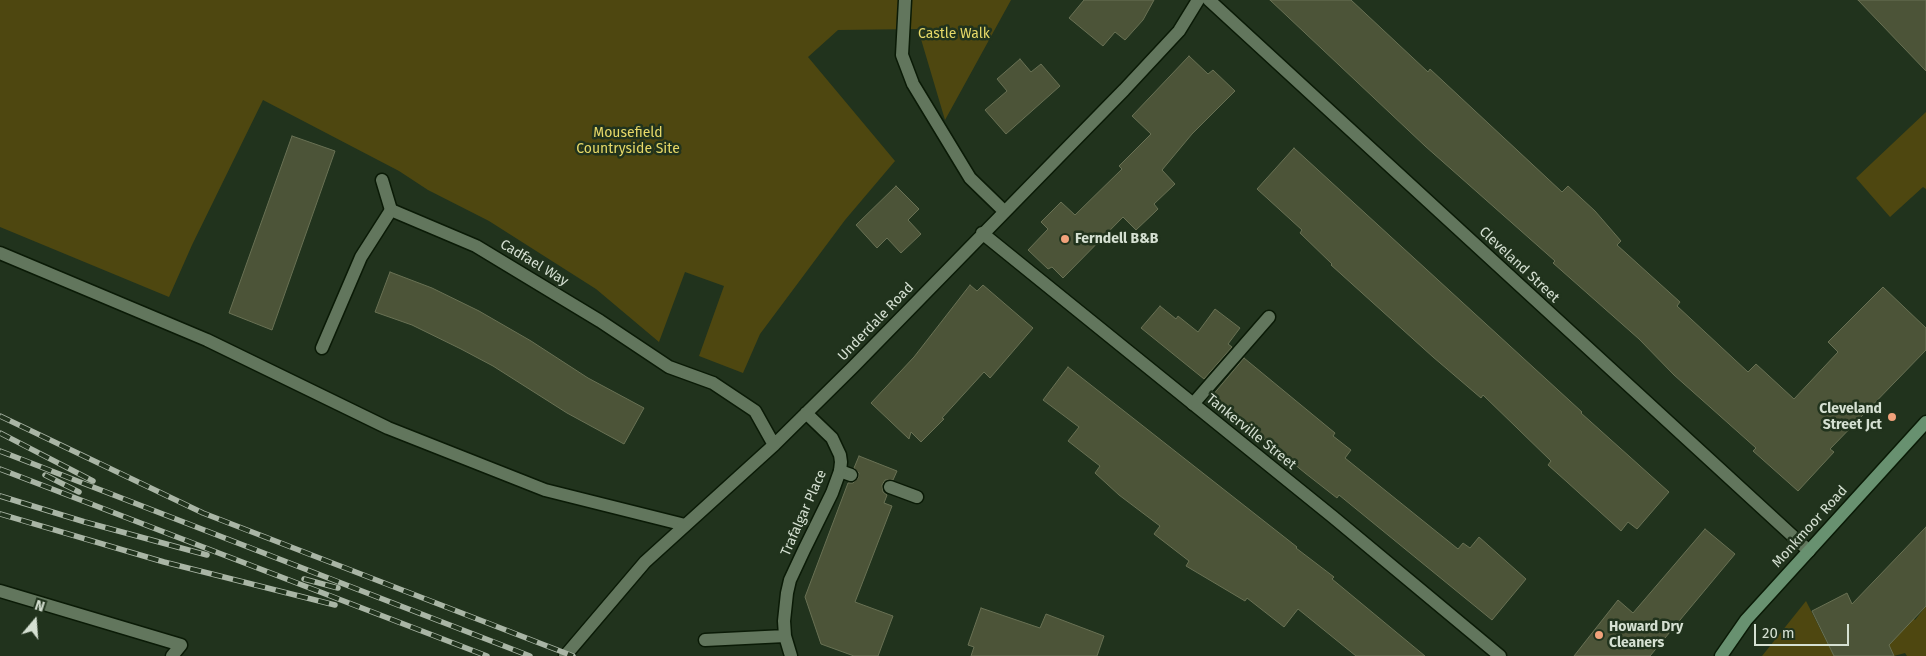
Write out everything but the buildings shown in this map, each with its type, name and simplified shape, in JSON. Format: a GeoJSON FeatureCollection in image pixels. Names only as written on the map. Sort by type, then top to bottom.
{"type":"FeatureCollection","features":[{"type":"Feature","properties":{"kind":"street"},"geometry":{"type":"LineString","coordinates":[[905,0],[902,55],[913,84],[970,178],[1004,211]]}},
{"type":"Feature","properties":{"kind":"street","name":"Underdale Road"},"geometry":{"type":"LineString","coordinates":[[565,656],[645,562],[774,445],[908,312],[1004,211],[1124,90],[1179,31],[1198,0]]}},
{"type":"Feature","properties":{"kind":"street","name":"Cleveland Street"},"geometry":{"type":"LineString","coordinates":[[1209,0],[1809,551]]}},
{"type":"Feature","properties":{"kind":"street"},"geometry":{"type":"LineString","coordinates":[[322,348],[361,257],[391,210],[382,180]]}},
{"type":"Feature","properties":{"kind":"street","name":"Cadfael Way"},"geometry":{"type":"LineString","coordinates":[[391,210],[476,246],[600,321],[669,367],[713,383],[755,411],[774,445]]}},
{"type":"Feature","properties":{"kind":"street","name":"Tankerville Street"},"geometry":{"type":"LineString","coordinates":[[982,234],[1500,656]]}},
{"type":"Feature","properties":{"kind":"street"},"geometry":{"type":"LineString","coordinates":[[0,253],[207,340],[388,428],[545,490],[685,525]]}},
{"type":"Feature","properties":{"kind":"street"},"geometry":{"type":"LineString","coordinates":[[1193,404],[1269,317]]}},
{"type":"Feature","properties":{"kind":"street","name":"Trafalgar Place"},"geometry":{"type":"LineString","coordinates":[[791,656],[785,636],[784,605],[790,580],[825,508],[845,473],[840,455],[832,438],[806,413]]}},
{"type":"Feature","properties":{"kind":"street","name":"Monkmoor Road"},"geometry":{"type":"LineString","coordinates":[[1721,656],[1746,620],[1926,422]]}},
{"type":"Feature","properties":{"kind":"street"},"geometry":{"type":"LineString","coordinates":[[890,487],[918,497]]}},
{"type":"Feature","properties":{"kind":"street"},"geometry":{"type":"LineString","coordinates":[[0,591],[181,645],[172,656]]}},
{"type":"Feature","properties":{"kind":"street"},"geometry":{"type":"LineString","coordinates":[[706,640],[785,636]]}},
{"type":"Feature","properties":{"kind":"green space","name":"Mousefield Countryside Site"},"geometry":{"type":"Polygon","coordinates":[[[0,0],[1011,0],[945,120],[918,29],[838,30],[808,57],[895,161],[845,220],[760,334],[743,373],[699,356],[724,286],[685,272],[659,342],[596,289],[489,221],[428,190],[399,171],[263,100],[192,245],[169,297],[0,227],[0,0]]]}},
{"type":"Feature","properties":{"kind":"green space"},"geometry":{"type":"Polygon","coordinates":[[[1926,112],[1926,189],[1923,187],[1890,217],[1856,178],[1926,112]]]}},
{"type":"Feature","properties":{"kind":"green space"},"geometry":{"type":"Polygon","coordinates":[[[1806,601],[1834,656],[1762,656],[1806,601]]]}},
{"type":"Feature","properties":{"kind":"green space"},"geometry":{"type":"Polygon","coordinates":[[[1926,606],[1926,656],[1907,656],[1905,653],[1894,656],[1881,629],[1910,615],[1915,620],[1926,606]]]}},
{"type":"Feature","properties":{"kind":"railway"},"geometry":{"type":"LineString","coordinates":[[0,416],[203,513],[573,656]]}},
{"type":"Feature","properties":{"kind":"railway"},"geometry":{"type":"LineString","coordinates":[[0,433],[93,481]]}},
{"type":"Feature","properties":{"kind":"railway"},"geometry":{"type":"LineString","coordinates":[[0,451],[530,656]]}},
{"type":"Feature","properties":{"kind":"railway"},"geometry":{"type":"LineString","coordinates":[[0,469],[487,656]]}},
{"type":"Feature","properties":{"kind":"railway"},"geometry":{"type":"LineString","coordinates":[[45,475],[79,492]]}},
{"type":"Feature","properties":{"kind":"railway"},"geometry":{"type":"LineString","coordinates":[[0,496],[85,522],[207,555]]}},
{"type":"Feature","properties":{"kind":"railway"},"geometry":{"type":"LineString","coordinates":[[0,514],[164,562],[335,605]]}},
{"type":"Feature","properties":{"kind":"railway"},"geometry":{"type":"LineString","coordinates":[[304,579],[338,588]]}},
{"type":"Feature","properties":{"kind":"place","name":"Ferndell B&B"},"geometry":{"type":"Point","coordinates":[1065,239]}},
{"type":"Feature","properties":{"kind":"place","name":"Cleveland Street Jct"},"geometry":{"type":"Point","coordinates":[1892,417]}},
{"type":"Feature","properties":{"kind":"place","name":"Howard Dry Cleaners"},"geometry":{"type":"Point","coordinates":[1599,635]}},
{"type":"Feature","properties":{"kind":"park label","name":"Castle Walk"},"geometry":{"type":"Point","coordinates":[954,34]}}]}
